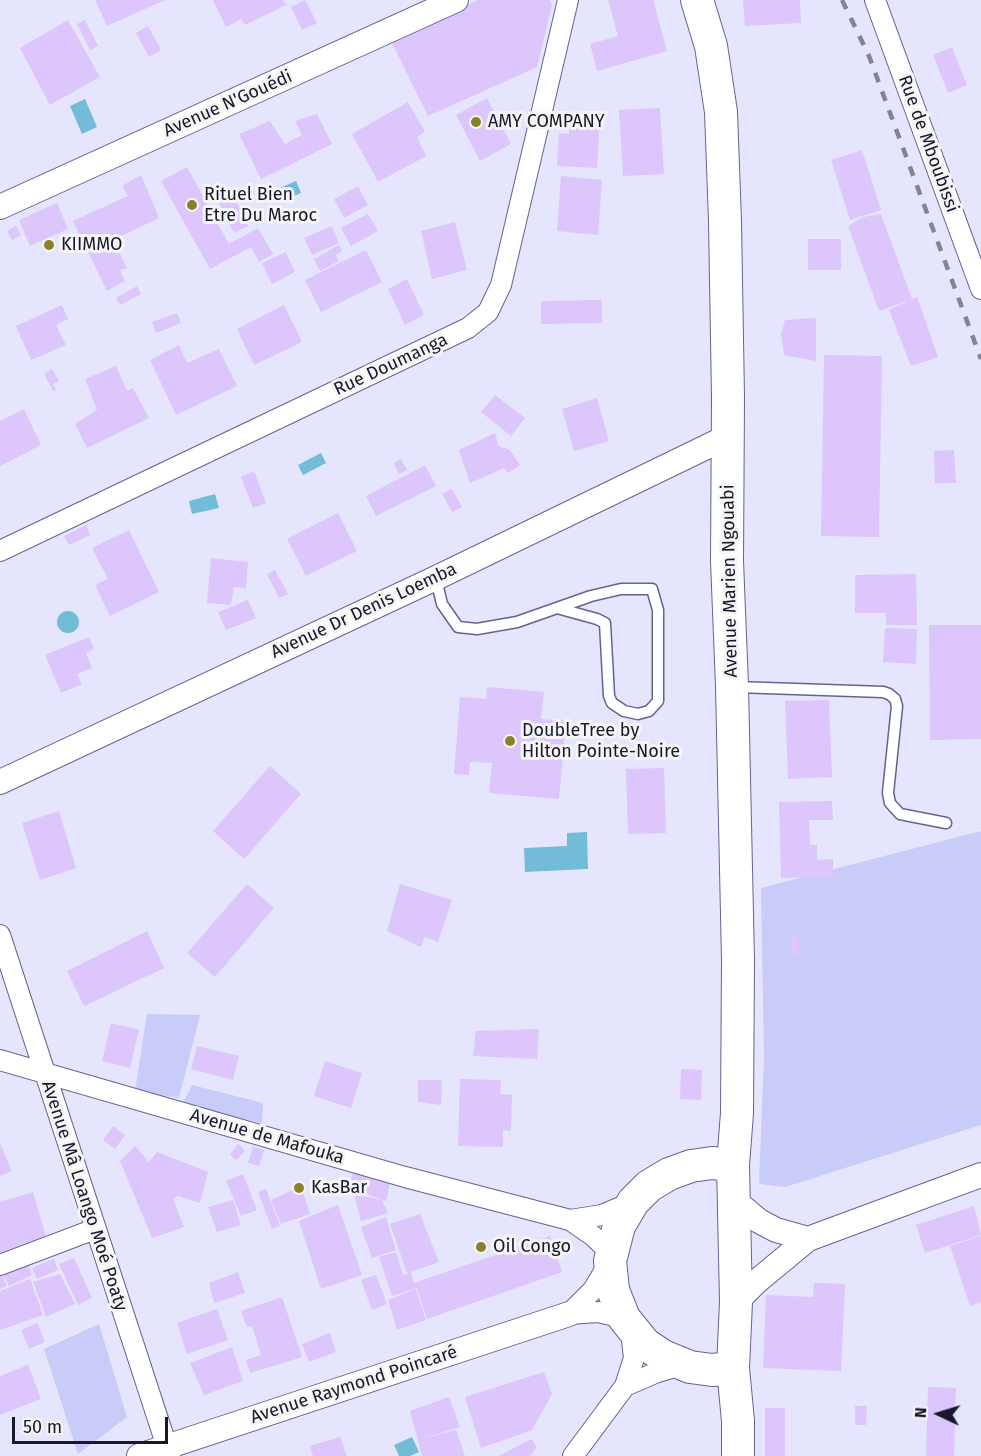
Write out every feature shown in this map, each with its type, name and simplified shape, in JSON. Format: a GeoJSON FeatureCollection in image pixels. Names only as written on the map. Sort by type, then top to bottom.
{"type":"FeatureCollection","features":[{"type":"Feature","properties":{"kind":"main road","name":"Avenue Marien Ngouabi"},"geometry":{"type":"LineString","coordinates":[[697,0],[711,46],[721,112],[726,244],[727,561],[738,960],[737,1113],[733,1165],[736,1302],[734,1368],[738,1456]]}},
{"type":"Feature","properties":{"kind":"main road"},"geometry":{"type":"LineString","coordinates":[[691,1166],[717,1143],[737,1113]]}},
{"type":"Feature","properties":{"kind":"main road"},"geometry":{"type":"LineString","coordinates":[[733,1165],[712,1163],[691,1166],[669,1174],[649,1186],[633,1202],[619,1226],[611,1257],[613,1290],[628,1323],[645,1344],[663,1356],[686,1366],[719,1390],[738,1421]]}},
{"type":"Feature","properties":{"kind":"main road"},"geometry":{"type":"LineString","coordinates":[[686,1366],[711,1370],[734,1368]]}},
{"type":"Feature","properties":{"kind":"street","name":"Avenue N'Gouédi"},"geometry":{"type":"LineString","coordinates":[[0,207],[456,0]]}},
{"type":"Feature","properties":{"kind":"street","name":"Rue Doumanga"},"geometry":{"type":"LineString","coordinates":[[0,551],[468,328],[488,312],[501,285],[568,0]]}},
{"type":"Feature","properties":{"kind":"street","name":"Rue de Mboubissi"},"geometry":{"type":"LineString","coordinates":[[875,0],[981,289]]}},
{"type":"Feature","properties":{"kind":"street","name":"Avenue Dr Denis Loemba"},"geometry":{"type":"LineString","coordinates":[[0,782],[436,578],[727,437]]}},
{"type":"Feature","properties":{"kind":"street","name":"Avenue Mâ Loango Moé Poaty"},"geometry":{"type":"LineString","coordinates":[[0,935],[168,1452]]}},
{"type":"Feature","properties":{"kind":"street","name":"Avenue de Mafouka"},"geometry":{"type":"LineString","coordinates":[[0,1060],[405,1177],[570,1220]]}},
{"type":"Feature","properties":{"kind":"street"},"geometry":{"type":"LineString","coordinates":[[736,1302],[756,1282],[808,1239],[981,1175]]}},
{"type":"Feature","properties":{"kind":"street"},"geometry":{"type":"LineString","coordinates":[[570,1220],[602,1215],[633,1202]]}},
{"type":"Feature","properties":{"kind":"street"},"geometry":{"type":"LineString","coordinates":[[735,1202],[759,1221],[776,1230],[808,1239]]}},
{"type":"Feature","properties":{"kind":"street"},"geometry":{"type":"LineString","coordinates":[[569,1314],[593,1290],[611,1257],[593,1236],[570,1220]]}},
{"type":"Feature","properties":{"kind":"street"},"geometry":{"type":"LineString","coordinates":[[0,1265],[95,1228]]}},
{"type":"Feature","properties":{"kind":"street"},"geometry":{"type":"LineString","coordinates":[[569,1314],[598,1312],[628,1323],[634,1358],[625,1386],[573,1456]]}},
{"type":"Feature","properties":{"kind":"street","name":"Avenue Raymond Poincaré"},"geometry":{"type":"LineString","coordinates":[[140,1456],[168,1452],[569,1314]]}},
{"type":"Feature","properties":{"kind":"street"},"geometry":{"type":"LineString","coordinates":[[625,1386],[655,1373],[686,1366]]}},
{"type":"Feature","properties":{"kind":"lane"},"geometry":{"type":"LineString","coordinates":[[436,578],[442,604],[458,627],[477,629],[517,622],[591,596],[621,590],[652,589],[658,610],[658,701],[649,711],[638,714],[624,711],[612,703],[609,696],[605,623],[557,608]]}},
{"type":"Feature","properties":{"kind":"lane"},"geometry":{"type":"LineString","coordinates":[[732,687],[889,694],[895,699],[897,706],[888,793],[890,803],[900,814],[946,823]]}},
{"type":"Feature","properties":{"kind":"shaded area"},"geometry":{"type":"Polygon","coordinates":[[[85,99],[97,127],[82,134],[70,106],[85,99]]]}},
{"type":"Feature","properties":{"kind":"shaded area"},"geometry":{"type":"Polygon","coordinates":[[[296,181],[301,193],[280,202],[275,190],[296,181]]]}},
{"type":"Feature","properties":{"kind":"shaded area"},"geometry":{"type":"Polygon","coordinates":[[[321,453],[326,463],[303,475],[298,465],[321,453]]]}},
{"type":"Feature","properties":{"kind":"shaded area"},"geometry":{"type":"Polygon","coordinates":[[[215,494],[219,508],[192,514],[189,501],[215,494]]]}},
{"type":"Feature","properties":{"kind":"shaded area"},"geometry":{"type":"Polygon","coordinates":[[[68,611],[76,614],[79,622],[76,630],[68,633],[60,630],[57,622],[60,614],[68,611]]]}},
{"type":"Feature","properties":{"kind":"shaded area"},"geometry":{"type":"Polygon","coordinates":[[[981,831],[981,1125],[785,1187],[759,1184],[764,1057],[761,888],[981,831]]]}},
{"type":"Feature","properties":{"kind":"shaded area"},"geometry":{"type":"Polygon","coordinates":[[[587,832],[588,869],[525,872],[524,848],[567,846],[567,833],[587,832]]]}},
{"type":"Feature","properties":{"kind":"shaded area"},"geometry":{"type":"Polygon","coordinates":[[[147,1014],[200,1015],[179,1098],[135,1091],[147,1014]]]}},
{"type":"Feature","properties":{"kind":"shaded area"},"geometry":{"type":"Polygon","coordinates":[[[192,1085],[263,1103],[262,1123],[182,1105],[192,1085]]]}},
{"type":"Feature","properties":{"kind":"shaded area"},"geometry":{"type":"Polygon","coordinates":[[[99,1324],[127,1417],[78,1454],[44,1349],[99,1324]]]}},
{"type":"Feature","properties":{"kind":"shaded area"},"geometry":{"type":"Polygon","coordinates":[[[412,1437],[419,1452],[410,1456],[399,1456],[394,1445],[412,1437]]]}},
{"type":"Feature","properties":{"kind":"building"},"geometry":{"type":"Polygon","coordinates":[[[95,0],[165,0],[107,26],[95,0]]]}},
{"type":"Feature","properties":{"kind":"building"},"geometry":{"type":"Polygon","coordinates":[[[213,0],[283,0],[286,5],[245,25],[241,19],[226,27],[213,0]]]}},
{"type":"Feature","properties":{"kind":"building"},"geometry":{"type":"Polygon","coordinates":[[[305,0],[317,23],[302,30],[291,7],[305,0]]]}},
{"type":"Feature","properties":{"kind":"building"},"geometry":{"type":"Polygon","coordinates":[[[478,0],[550,0],[552,5],[537,67],[428,116],[392,43],[478,0]]]}},
{"type":"Feature","properties":{"kind":"building"},"geometry":{"type":"Polygon","coordinates":[[[608,0],[653,0],[667,51],[597,71],[590,44],[618,36],[608,0]]]}},
{"type":"Feature","properties":{"kind":"building"},"geometry":{"type":"Polygon","coordinates":[[[743,0],[800,0],[801,23],[745,26],[743,0]]]}},
{"type":"Feature","properties":{"kind":"building"},"geometry":{"type":"Polygon","coordinates":[[[68,20],[100,77],[50,105],[20,48],[68,20]]]}},
{"type":"Feature","properties":{"kind":"building"},"geometry":{"type":"Polygon","coordinates":[[[85,20],[98,46],[90,50],[77,24],[85,20]]]}},
{"type":"Feature","properties":{"kind":"building"},"geometry":{"type":"Polygon","coordinates":[[[148,26],[161,50],[149,57],[136,33],[148,26]]]}},
{"type":"Feature","properties":{"kind":"building"},"geometry":{"type":"Polygon","coordinates":[[[952,47],[967,85],[948,93],[933,55],[952,47]]]}},
{"type":"Feature","properties":{"kind":"building"},"geometry":{"type":"Polygon","coordinates":[[[487,98],[511,144],[480,161],[456,115],[487,98]]]}},
{"type":"Feature","properties":{"kind":"building"},"geometry":{"type":"Polygon","coordinates":[[[408,102],[425,132],[417,137],[426,156],[378,182],[352,134],[408,102]]]}},
{"type":"Feature","properties":{"kind":"building"},"geometry":{"type":"Polygon","coordinates":[[[660,108],[664,174],[623,176],[619,110],[660,108]]]}},
{"type":"Feature","properties":{"kind":"building"},"geometry":{"type":"Polygon","coordinates":[[[317,114],[332,144],[261,179],[239,134],[270,121],[285,144],[302,135],[295,121],[317,114]]]}},
{"type":"Feature","properties":{"kind":"building"},"geometry":{"type":"Polygon","coordinates":[[[579,117],[600,118],[597,168],[557,166],[559,133],[569,134],[569,128],[579,128],[579,117]]]}},
{"type":"Feature","properties":{"kind":"building"},"geometry":{"type":"Polygon","coordinates":[[[862,150],[881,210],[850,220],[831,160],[862,150]]]}},
{"type":"Feature","properties":{"kind":"building"},"geometry":{"type":"Polygon","coordinates":[[[187,167],[229,244],[258,228],[273,254],[259,262],[251,247],[210,269],[161,181],[187,167]]]}},
{"type":"Feature","properties":{"kind":"building"},"geometry":{"type":"Polygon","coordinates":[[[141,175],[159,218],[113,240],[127,268],[120,270],[125,281],[107,291],[73,221],[128,196],[122,186],[141,175]]]}},
{"type":"Feature","properties":{"kind":"building"},"geometry":{"type":"Polygon","coordinates":[[[561,176],[602,180],[598,235],[557,231],[561,176]]]}},
{"type":"Feature","properties":{"kind":"building"},"geometry":{"type":"Polygon","coordinates":[[[358,186],[368,205],[344,218],[334,199],[358,186]]]}},
{"type":"Feature","properties":{"kind":"building"},"geometry":{"type":"Polygon","coordinates":[[[234,196],[248,226],[234,233],[219,203],[234,196]]]}},
{"type":"Feature","properties":{"kind":"building"},"geometry":{"type":"Polygon","coordinates":[[[57,203],[68,229],[30,246],[19,220],[57,203]]]}},
{"type":"Feature","properties":{"kind":"building"},"geometry":{"type":"Polygon","coordinates":[[[368,214],[378,231],[351,246],[341,228],[368,214]]]}},
{"type":"Feature","properties":{"kind":"building"},"geometry":{"type":"Polygon","coordinates":[[[881,214],[912,299],[917,297],[938,357],[911,366],[889,310],[910,300],[879,311],[848,226],[863,217],[881,214]]]}},
{"type":"Feature","properties":{"kind":"building"},"geometry":{"type":"Polygon","coordinates":[[[455,222],[467,270],[432,279],[421,231],[455,222]]]}},
{"type":"Feature","properties":{"kind":"building"},"geometry":{"type":"Polygon","coordinates":[[[16,226],[21,235],[12,240],[7,231],[16,226]]]}},
{"type":"Feature","properties":{"kind":"building"},"geometry":{"type":"Polygon","coordinates":[[[332,226],[339,243],[312,255],[304,238],[332,226]]]}},
{"type":"Feature","properties":{"kind":"building"},"geometry":{"type":"Polygon","coordinates":[[[808,239],[841,239],[841,270],[808,270],[808,239]]]}},
{"type":"Feature","properties":{"kind":"building"},"geometry":{"type":"Polygon","coordinates":[[[339,245],[342,251],[336,255],[339,261],[320,271],[314,259],[339,245]]]}},
{"type":"Feature","properties":{"kind":"building"},"geometry":{"type":"Polygon","coordinates":[[[366,250],[382,282],[321,312],[305,280],[366,250]]]}},
{"type":"Feature","properties":{"kind":"building"},"geometry":{"type":"Polygon","coordinates":[[[286,252],[295,272],[272,284],[262,263],[286,252]]]}},
{"type":"Feature","properties":{"kind":"building"},"geometry":{"type":"Polygon","coordinates":[[[407,279],[424,315],[405,325],[388,289],[407,279]]]}},
{"type":"Feature","properties":{"kind":"building"},"geometry":{"type":"Polygon","coordinates":[[[137,286],[141,294],[120,305],[116,298],[137,286]]]}},
{"type":"Feature","properties":{"kind":"building"},"geometry":{"type":"Polygon","coordinates":[[[602,300],[602,323],[541,324],[541,301],[602,300]]]}},
{"type":"Feature","properties":{"kind":"building"},"geometry":{"type":"Polygon","coordinates":[[[62,305],[68,319],[56,325],[66,345],[31,360],[16,326],[62,305]]]}},
{"type":"Feature","properties":{"kind":"building"},"geometry":{"type":"Polygon","coordinates":[[[284,305],[302,342],[254,365],[237,329],[284,305]]]}},
{"type":"Feature","properties":{"kind":"building"},"geometry":{"type":"Polygon","coordinates":[[[177,313],[181,323],[156,333],[152,322],[177,313]]]}},
{"type":"Feature","properties":{"kind":"building"},"geometry":{"type":"Polygon","coordinates":[[[816,318],[816,361],[784,355],[781,334],[785,320],[816,318]]]}},
{"type":"Feature","properties":{"kind":"building"},"geometry":{"type":"Polygon","coordinates":[[[179,345],[187,363],[219,349],[237,386],[176,415],[150,360],[179,345]]]}},
{"type":"Feature","properties":{"kind":"building"},"geometry":{"type":"Polygon","coordinates":[[[824,355],[882,356],[879,537],[821,536],[824,355]]]}},
{"type":"Feature","properties":{"kind":"building"},"geometry":{"type":"Polygon","coordinates":[[[116,366],[127,391],[133,388],[149,418],[87,448],[75,424],[97,410],[85,379],[116,366]]]}},
{"type":"Feature","properties":{"kind":"building"},"geometry":{"type":"Polygon","coordinates":[[[52,369],[59,381],[53,384],[56,390],[53,391],[44,374],[52,369]]]}},
{"type":"Feature","properties":{"kind":"building"},"geometry":{"type":"Polygon","coordinates":[[[495,395],[525,418],[511,436],[481,412],[495,395]]]}},
{"type":"Feature","properties":{"kind":"building"},"geometry":{"type":"Polygon","coordinates":[[[597,398],[609,441],[574,451],[562,409],[597,398]]]}},
{"type":"Feature","properties":{"kind":"building"},"geometry":{"type":"Polygon","coordinates":[[[24,409],[41,445],[0,466],[0,421],[24,409]]]}},
{"type":"Feature","properties":{"kind":"building"},"geometry":{"type":"Polygon","coordinates":[[[495,433],[499,447],[509,449],[520,465],[508,473],[504,468],[470,483],[459,450],[495,433]]]}},
{"type":"Feature","properties":{"kind":"building"},"geometry":{"type":"Polygon","coordinates":[[[954,450],[956,483],[935,483],[934,451],[954,450]]]}},
{"type":"Feature","properties":{"kind":"building"},"geometry":{"type":"Polygon","coordinates":[[[401,459],[407,470],[399,474],[394,463],[401,459]]]}},
{"type":"Feature","properties":{"kind":"building"},"geometry":{"type":"Polygon","coordinates":[[[425,465],[436,486],[376,516],[366,496],[425,465]]]}},
{"type":"Feature","properties":{"kind":"building"},"geometry":{"type":"Polygon","coordinates":[[[254,471],[266,503],[253,508],[241,477],[254,471]]]}},
{"type":"Feature","properties":{"kind":"building"},"geometry":{"type":"Polygon","coordinates":[[[452,489],[462,507],[452,512],[442,494],[452,489]]]}},
{"type":"Feature","properties":{"kind":"building"},"geometry":{"type":"Polygon","coordinates":[[[338,513],[357,551],[306,576],[287,539],[338,513]]]}},
{"type":"Feature","properties":{"kind":"building"},"geometry":{"type":"Polygon","coordinates":[[[86,525],[90,535],[69,545],[64,536],[86,525]]]}},
{"type":"Feature","properties":{"kind":"building"},"geometry":{"type":"Polygon","coordinates":[[[129,530],[159,592],[110,616],[95,585],[108,579],[92,548],[129,530]]]}},
{"type":"Feature","properties":{"kind":"building"},"geometry":{"type":"Polygon","coordinates":[[[211,558],[248,562],[246,588],[234,587],[231,605],[207,603],[211,558]]]}},
{"type":"Feature","properties":{"kind":"building"},"geometry":{"type":"Polygon","coordinates":[[[275,570],[288,594],[279,598],[267,574],[275,570]]]}},
{"type":"Feature","properties":{"kind":"building"},"geometry":{"type":"Polygon","coordinates":[[[916,574],[917,625],[886,625],[886,613],[855,613],[855,575],[916,574]]]}},
{"type":"Feature","properties":{"kind":"building"},"geometry":{"type":"Polygon","coordinates":[[[248,600],[256,618],[226,630],[218,612],[248,600]]]}},
{"type":"Feature","properties":{"kind":"building"},"geometry":{"type":"Polygon","coordinates":[[[929,625],[981,625],[981,739],[930,740],[929,625]]]}},
{"type":"Feature","properties":{"kind":"building"},"geometry":{"type":"Polygon","coordinates":[[[885,628],[917,629],[916,664],[883,662],[885,628]]]}},
{"type":"Feature","properties":{"kind":"building"},"geometry":{"type":"Polygon","coordinates":[[[89,637],[94,649],[86,653],[92,668],[77,674],[82,684],[61,693],[45,655],[89,637]]]}},
{"type":"Feature","properties":{"kind":"building","name":"DoubleTree by Hilton Pointe-Noire"},"geometry":{"type":"Polygon","coordinates":[[[487,687],[544,692],[541,719],[566,721],[559,799],[489,793],[492,763],[470,762],[469,775],[454,774],[460,697],[486,699],[487,687]]]}},
{"type":"Feature","properties":{"kind":"building"},"geometry":{"type":"Polygon","coordinates":[[[829,700],[832,777],[788,779],[785,701],[829,700]]]}},
{"type":"Feature","properties":{"kind":"building"},"geometry":{"type":"Polygon","coordinates":[[[270,766],[301,794],[244,859],[213,831],[270,766]]]}},
{"type":"Feature","properties":{"kind":"building"},"geometry":{"type":"Polygon","coordinates":[[[664,768],[666,833],[628,834],[626,769],[664,768]]]}},
{"type":"Feature","properties":{"kind":"building"},"geometry":{"type":"Polygon","coordinates":[[[832,801],[833,820],[809,820],[810,845],[817,845],[817,860],[833,859],[833,877],[781,878],[779,802],[832,801]]]}},
{"type":"Feature","properties":{"kind":"building"},"geometry":{"type":"Polygon","coordinates":[[[59,811],[76,868],[40,880],[22,823],[59,811]]]}},
{"type":"Feature","properties":{"kind":"building"},"geometry":{"type":"Polygon","coordinates":[[[247,884],[274,908],[215,977],[187,953],[247,884]]]}},
{"type":"Feature","properties":{"kind":"building"},"geometry":{"type":"Polygon","coordinates":[[[400,884],[452,900],[438,942],[425,937],[421,947],[387,931],[400,884]]]}},
{"type":"Feature","properties":{"kind":"building"},"geometry":{"type":"Polygon","coordinates":[[[147,931],[164,968],[84,1006],[67,971],[147,931]]]}},
{"type":"Feature","properties":{"kind":"building"},"geometry":{"type":"Polygon","coordinates":[[[798,935],[799,956],[792,956],[791,936],[798,935]]]}},
{"type":"Feature","properties":{"kind":"building"},"geometry":{"type":"Polygon","coordinates":[[[111,1023],[139,1030],[130,1068],[102,1061],[111,1023]]]}},
{"type":"Feature","properties":{"kind":"building"},"geometry":{"type":"Polygon","coordinates":[[[539,1029],[537,1059],[473,1056],[476,1031],[539,1029]]]}},
{"type":"Feature","properties":{"kind":"building"},"geometry":{"type":"Polygon","coordinates":[[[197,1046],[239,1056],[233,1080],[191,1069],[197,1046]]]}},
{"type":"Feature","properties":{"kind":"building"},"geometry":{"type":"Polygon","coordinates":[[[325,1061],[362,1073],[351,1108],[314,1096],[325,1061]]]}},
{"type":"Feature","properties":{"kind":"building"},"geometry":{"type":"Polygon","coordinates":[[[681,1069],[702,1070],[701,1100],[680,1099],[681,1069]]]}},
{"type":"Feature","properties":{"kind":"building"},"geometry":{"type":"Polygon","coordinates":[[[460,1079],[501,1080],[500,1094],[512,1095],[511,1131],[503,1130],[503,1147],[458,1146],[460,1079]]]}},
{"type":"Feature","properties":{"kind":"building"},"geometry":{"type":"Polygon","coordinates":[[[418,1080],[442,1080],[441,1105],[418,1102],[418,1080]]]}},
{"type":"Feature","properties":{"kind":"building"},"geometry":{"type":"Polygon","coordinates":[[[113,1126],[125,1135],[115,1149],[103,1140],[113,1126]]]}},
{"type":"Feature","properties":{"kind":"building"},"geometry":{"type":"Polygon","coordinates":[[[0,1143],[12,1171],[0,1176],[0,1143]]]}},
{"type":"Feature","properties":{"kind":"building"},"geometry":{"type":"Polygon","coordinates":[[[238,1144],[245,1150],[237,1160],[230,1155],[238,1144]]]}},
{"type":"Feature","properties":{"kind":"building"},"geometry":{"type":"Polygon","coordinates":[[[135,1146],[149,1162],[157,1152],[208,1172],[200,1203],[178,1196],[173,1199],[184,1227],[152,1238],[120,1161],[135,1146]]]}},
{"type":"Feature","properties":{"kind":"building"},"geometry":{"type":"Polygon","coordinates":[[[253,1147],[264,1150],[259,1166],[248,1163],[253,1147]]]}},
{"type":"Feature","properties":{"kind":"building"},"geometry":{"type":"Polygon","coordinates":[[[353,1169],[390,1182],[386,1201],[350,1188],[353,1169]]]}},
{"type":"Feature","properties":{"kind":"building"},"geometry":{"type":"Polygon","coordinates":[[[243,1174],[257,1210],[241,1216],[226,1181],[243,1174]]]}},
{"type":"Feature","properties":{"kind":"building"},"geometry":{"type":"Polygon","coordinates":[[[301,1186],[310,1214],[281,1224],[271,1200],[301,1186]]]}},
{"type":"Feature","properties":{"kind":"building"},"geometry":{"type":"Polygon","coordinates":[[[266,1189],[280,1226],[272,1229],[258,1192],[266,1189]]]}},
{"type":"Feature","properties":{"kind":"building"},"geometry":{"type":"Polygon","coordinates":[[[33,1192],[47,1240],[0,1255],[0,1202],[33,1192]]]}},
{"type":"Feature","properties":{"kind":"building"},"geometry":{"type":"Polygon","coordinates":[[[354,1194],[382,1200],[388,1213],[361,1221],[354,1194]]]}},
{"type":"Feature","properties":{"kind":"building"},"geometry":{"type":"Polygon","coordinates":[[[233,1200],[241,1225],[217,1232],[208,1207],[233,1200]]]}},
{"type":"Feature","properties":{"kind":"building"},"geometry":{"type":"Polygon","coordinates":[[[338,1205],[362,1275],[321,1289],[299,1221],[338,1205]]]}},
{"type":"Feature","properties":{"kind":"building"},"geometry":{"type":"Polygon","coordinates":[[[974,1206],[981,1235],[925,1253],[916,1225],[974,1206]]]}},
{"type":"Feature","properties":{"kind":"building"},"geometry":{"type":"Polygon","coordinates":[[[420,1214],[439,1262],[407,1273],[390,1224],[420,1214]]]}},
{"type":"Feature","properties":{"kind":"building"},"geometry":{"type":"Polygon","coordinates":[[[386,1217],[396,1250],[372,1258],[361,1227],[386,1217]]]}},
{"type":"Feature","properties":{"kind":"building"},"geometry":{"type":"Polygon","coordinates":[[[550,1236],[562,1272],[427,1319],[417,1288],[392,1296],[379,1257],[396,1252],[403,1275],[411,1272],[414,1283],[550,1236]]]}},
{"type":"Feature","properties":{"kind":"building"},"geometry":{"type":"Polygon","coordinates":[[[981,1236],[981,1302],[970,1306],[950,1246],[981,1236]]]}},
{"type":"Feature","properties":{"kind":"building"},"geometry":{"type":"Polygon","coordinates":[[[74,1258],[92,1298],[78,1305],[59,1264],[74,1258]]]}},
{"type":"Feature","properties":{"kind":"building"},"geometry":{"type":"Polygon","coordinates":[[[54,1259],[58,1270],[37,1279],[32,1268],[54,1259]]]}},
{"type":"Feature","properties":{"kind":"building"},"geometry":{"type":"Polygon","coordinates":[[[27,1262],[32,1275],[9,1286],[3,1274],[27,1262]]]}},
{"type":"Feature","properties":{"kind":"building"},"geometry":{"type":"Polygon","coordinates":[[[0,1270],[7,1286],[0,1289],[0,1270]]]}},
{"type":"Feature","properties":{"kind":"building"},"geometry":{"type":"Polygon","coordinates":[[[238,1272],[245,1293],[214,1303],[209,1283],[238,1272]]]}},
{"type":"Feature","properties":{"kind":"building"},"geometry":{"type":"Polygon","coordinates":[[[60,1274],[75,1304],[46,1317],[33,1282],[60,1274]]]}},
{"type":"Feature","properties":{"kind":"building"},"geometry":{"type":"Polygon","coordinates":[[[376,1275],[387,1304],[372,1310],[361,1280],[376,1275]]]}},
{"type":"Feature","properties":{"kind":"building"},"geometry":{"type":"Polygon","coordinates":[[[30,1279],[43,1315],[0,1330],[0,1291],[30,1279]]]}},
{"type":"Feature","properties":{"kind":"building"},"geometry":{"type":"Polygon","coordinates":[[[814,1283],[845,1284],[841,1371],[763,1368],[766,1295],[813,1297],[814,1283]]]}},
{"type":"Feature","properties":{"kind":"building"},"geometry":{"type":"Polygon","coordinates":[[[416,1289],[426,1320],[397,1330],[388,1300],[416,1289]]]}},
{"type":"Feature","properties":{"kind":"building"},"geometry":{"type":"Polygon","coordinates":[[[282,1297],[302,1357],[250,1373],[246,1360],[261,1355],[252,1326],[247,1327],[241,1311],[282,1297]]]}},
{"type":"Feature","properties":{"kind":"building"},"geometry":{"type":"Polygon","coordinates":[[[217,1309],[228,1340],[187,1354],[177,1323],[217,1309]]]}},
{"type":"Feature","properties":{"kind":"building"},"geometry":{"type":"Polygon","coordinates":[[[37,1323],[45,1342],[29,1349],[21,1330],[37,1323]]]}},
{"type":"Feature","properties":{"kind":"building"},"geometry":{"type":"Polygon","coordinates":[[[330,1333],[336,1352],[309,1362],[302,1344],[330,1333]]]}},
{"type":"Feature","properties":{"kind":"building"},"geometry":{"type":"Polygon","coordinates":[[[232,1347],[243,1381],[204,1395],[190,1363],[232,1347]]]}},
{"type":"Feature","properties":{"kind":"building"},"geometry":{"type":"Polygon","coordinates":[[[28,1365],[41,1399],[0,1415],[0,1376],[28,1365]]]}},
{"type":"Feature","properties":{"kind":"building"},"geometry":{"type":"Polygon","coordinates":[[[544,1372],[552,1394],[532,1430],[481,1448],[465,1397],[544,1372]]]}},
{"type":"Feature","properties":{"kind":"building"},"geometry":{"type":"Polygon","coordinates":[[[928,1387],[956,1388],[954,1456],[926,1456],[928,1387]]]}},
{"type":"Feature","properties":{"kind":"building"},"geometry":{"type":"Polygon","coordinates":[[[449,1397],[460,1427],[421,1439],[456,1430],[465,1456],[422,1456],[410,1411],[449,1397]]]}},
{"type":"Feature","properties":{"kind":"building"},"geometry":{"type":"Polygon","coordinates":[[[855,1406],[867,1406],[866,1425],[855,1425],[855,1406]]]}},
{"type":"Feature","properties":{"kind":"building"},"geometry":{"type":"Polygon","coordinates":[[[765,1408],[785,1408],[785,1456],[765,1456],[765,1408]]]}},
{"type":"Feature","properties":{"kind":"building"},"geometry":{"type":"Polygon","coordinates":[[[340,1437],[347,1456],[313,1456],[310,1446],[340,1437]]]}},
{"type":"Feature","properties":{"kind":"building"},"geometry":{"type":"Polygon","coordinates":[[[531,1439],[537,1447],[530,1456],[499,1456],[531,1439]]]}},
{"type":"Feature","properties":{"kind":"railway"},"geometry":{"type":"LineString","coordinates":[[842,0],[869,56],[981,359]]}},
{"type":"Feature","properties":{"kind":"place","name":"AMY COMPANY"},"geometry":{"type":"Point","coordinates":[476,122]}},
{"type":"Feature","properties":{"kind":"place","name":"Rituel Bien Etre Du Maroc"},"geometry":{"type":"Point","coordinates":[192,205]}},
{"type":"Feature","properties":{"kind":"place","name":"KIIMMO"},"geometry":{"type":"Point","coordinates":[49,245]}},
{"type":"Feature","properties":{"kind":"place","name":"DoubleTree by Hilton Pointe-Noire"},"geometry":{"type":"Point","coordinates":[510,741]}},
{"type":"Feature","properties":{"kind":"place","name":"KasBar"},"geometry":{"type":"Point","coordinates":[299,1188]}},
{"type":"Feature","properties":{"kind":"place","name":"Oil Congo"},"geometry":{"type":"Point","coordinates":[481,1247]}}]}
